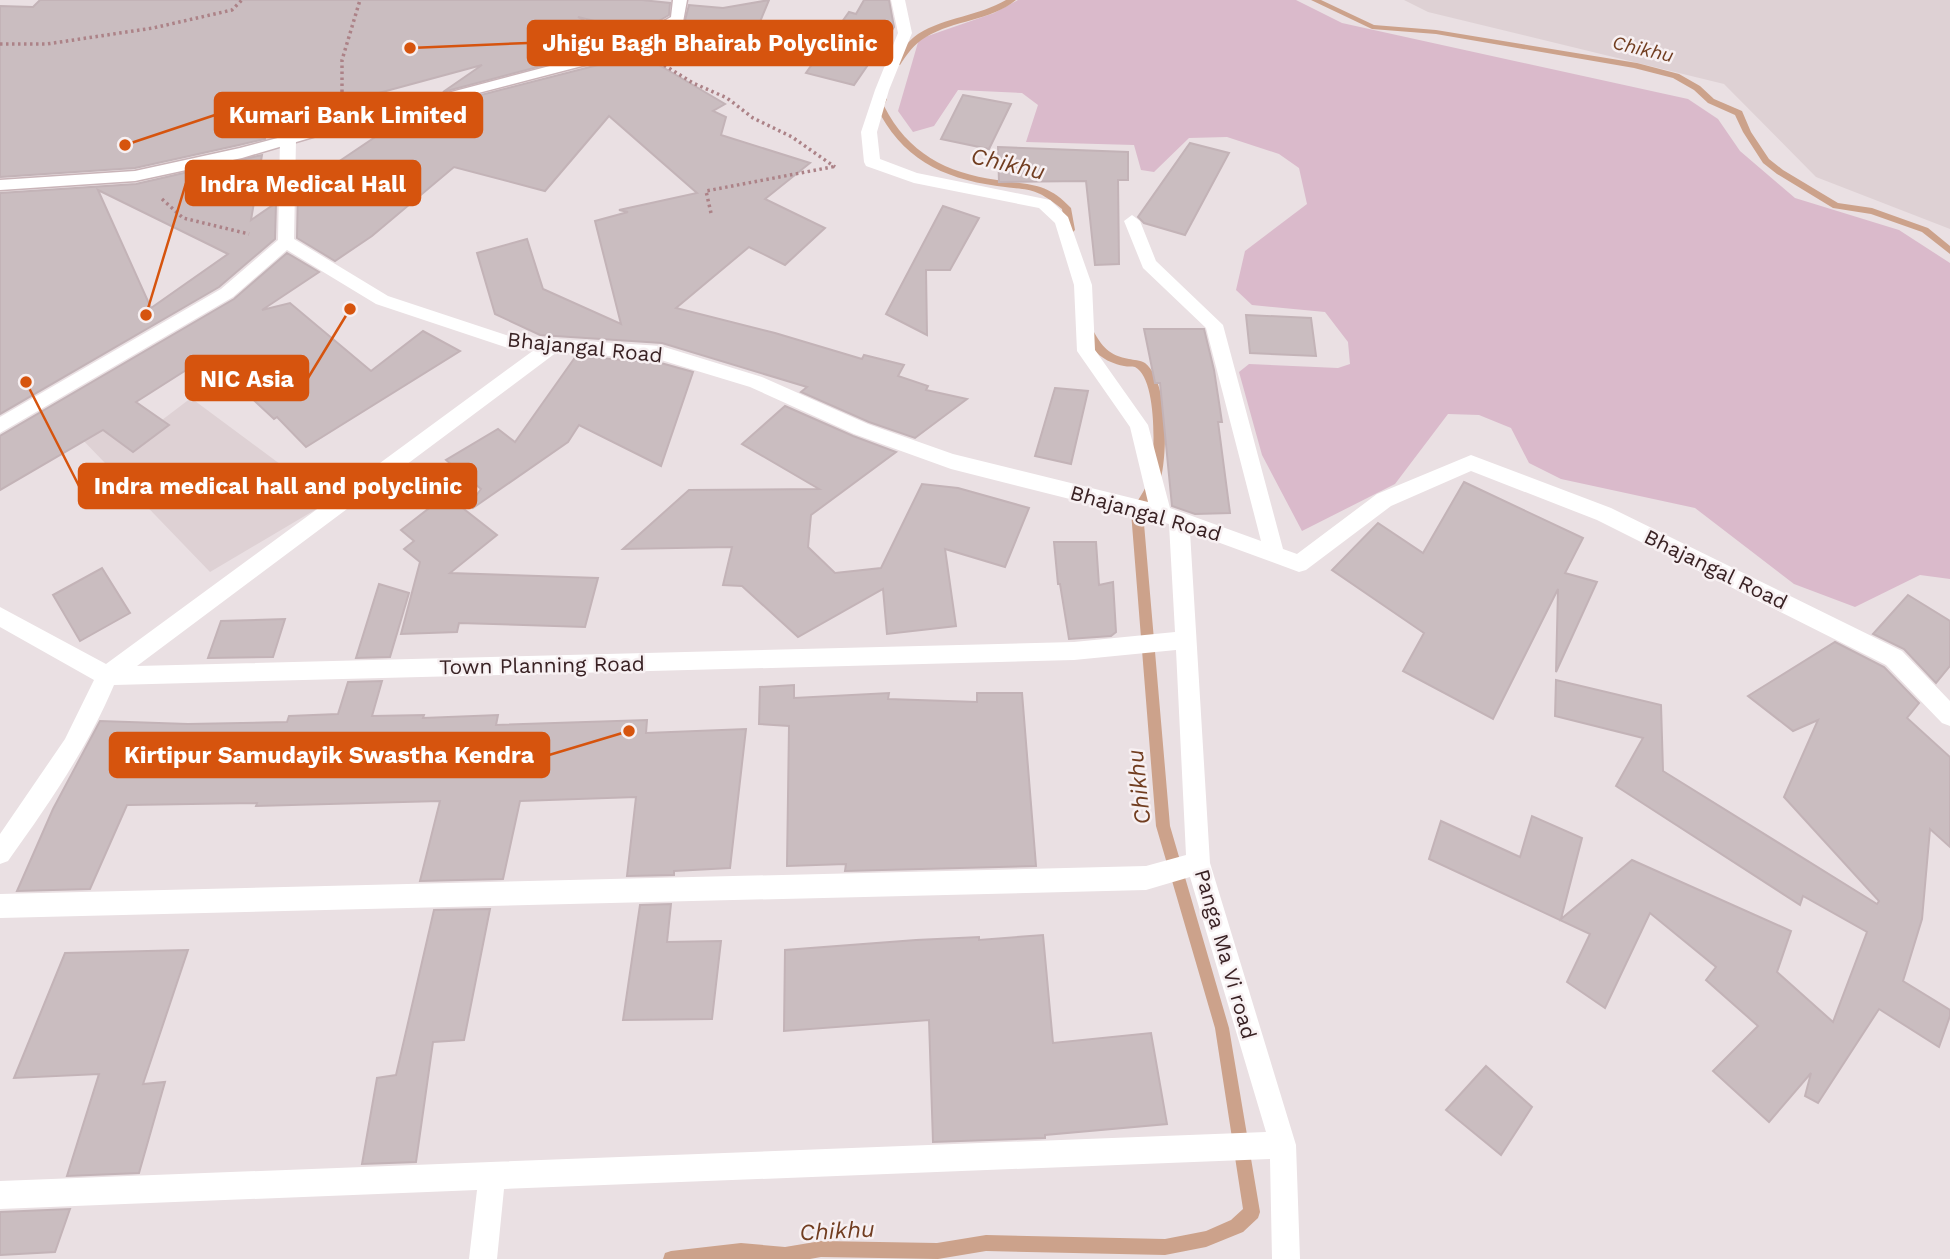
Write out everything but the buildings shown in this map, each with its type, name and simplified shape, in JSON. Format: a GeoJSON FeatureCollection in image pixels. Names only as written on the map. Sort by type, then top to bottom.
{"type":"FeatureCollection","features":[{"type":"Feature","properties":{"kind":"street"},"geometry":{"type":"LineString","coordinates":[[0,185],[135,176],[288,140],[623,51],[678,19],[680,0]]}},
{"type":"Feature","properties":{"kind":"street"},"geometry":{"type":"LineString","coordinates":[[873,162],[869,132],[881,90],[905,33],[898,0]]}},
{"type":"Feature","properties":{"kind":"street"},"geometry":{"type":"LineString","coordinates":[[0,426],[227,293],[286,242],[288,140]]}},
{"type":"Feature","properties":{"kind":"street","name":"Panga Ma Vi road"},"geometry":{"type":"LineString","coordinates":[[873,162],[914,178],[1044,204],[1062,221],[1083,285],[1086,351],[1139,425],[1170,515],[1185,640],[1198,863],[1283,1145],[1286,1259]]}},
{"type":"Feature","properties":{"kind":"street"},"geometry":{"type":"LineString","coordinates":[[1132,221],[1149,264],[1214,325],[1274,554]]}},
{"type":"Feature","properties":{"kind":"street","name":"Bhajangal Road"},"geometry":{"type":"LineString","coordinates":[[286,242],[382,300],[508,342],[661,353],[755,382],[861,429],[951,461],[1170,515],[1299,564],[1384,500],[1471,463],[1604,514],[1894,658],[1950,716]]}},
{"type":"Feature","properties":{"kind":"street"},"geometry":{"type":"LineString","coordinates":[[0,853],[46,790],[93,712],[107,676],[555,344]]}},
{"type":"Feature","properties":{"kind":"street"},"geometry":{"type":"LineString","coordinates":[[0,616],[107,676]]}},
{"type":"Feature","properties":{"kind":"street","name":"Town Planning Road"},"geometry":{"type":"LineString","coordinates":[[107,676],[1074,651],[1185,640]]}},
{"type":"Feature","properties":{"kind":"street"},"geometry":{"type":"LineString","coordinates":[[0,906],[1146,878],[1198,863]]}},
{"type":"Feature","properties":{"kind":"street"},"geometry":{"type":"LineString","coordinates":[[0,1195],[1283,1145]]}},
{"type":"Feature","properties":{"kind":"street"},"geometry":{"type":"LineString","coordinates":[[483,1259],[492,1175]]}},
{"type":"Feature","properties":{"kind":"path"},"geometry":{"type":"LineString","coordinates":[[0,44],[47,44],[153,28],[232,10],[242,0]]}},
{"type":"Feature","properties":{"kind":"path"},"geometry":{"type":"LineString","coordinates":[[342,124],[342,61],[360,0]]}},
{"type":"Feature","properties":{"kind":"path"},"geometry":{"type":"LineString","coordinates":[[631,46],[693,83],[727,98],[753,118],[792,137],[835,167]]}},
{"type":"Feature","properties":{"kind":"path"},"geometry":{"type":"LineString","coordinates":[[711,213],[706,191],[873,162]]}},
{"type":"Feature","properties":{"kind":"path"},"geometry":{"type":"LineString","coordinates":[[135,176],[183,218],[286,242]]}},
{"type":"Feature","properties":{"kind":"shaded area"},"geometry":{"type":"Polygon","coordinates":[[[1018,0],[1296,0],[1342,23],[1688,99],[1718,119],[1740,151],[1795,198],[1899,230],[1950,263],[1950,579],[1920,575],[1855,607],[1794,584],[1695,508],[1561,479],[1529,463],[1511,428],[1479,415],[1448,414],[1395,484],[1302,531],[1262,455],[1239,372],[1249,364],[1338,368],[1350,364],[1348,342],[1325,312],[1252,305],[1236,290],[1245,251],[1307,204],[1299,168],[1279,154],[1227,137],[1189,138],[1154,172],[1141,170],[1134,145],[1026,142],[1038,105],[1022,93],[958,90],[934,126],[913,132],[898,111],[919,39],[994,13],[1018,0]]]}},
{"type":"Feature","properties":{"kind":"shaded area"},"geometry":{"type":"Polygon","coordinates":[[[1404,0],[1950,0],[1950,229],[1816,177],[1724,84],[1428,12],[1404,0]]]}},
{"type":"Feature","properties":{"kind":"shaded area"},"geometry":{"type":"Polygon","coordinates":[[[130,397],[162,420],[191,398],[330,501],[210,572],[78,435],[130,397]]]}},
{"type":"Feature","properties":{"kind":"waterway","name":"Chikhu"},"geometry":{"type":"LineString","coordinates":[[897,63],[908,47],[921,36],[982,15],[1012,0]]}},
{"type":"Feature","properties":{"kind":"waterway","name":"Chikhu"},"geometry":{"type":"LineString","coordinates":[[1315,0],[1372,27],[1436,32],[1634,65],[1676,76],[1697,88],[1711,101],[1739,113],[1747,132],[1766,161],[1780,172],[1836,206],[1872,211],[1925,230],[1950,251]]}},
{"type":"Feature","properties":{"kind":"waterway","name":"Chikhu"},"geometry":{"type":"LineString","coordinates":[[883,99],[880,106],[899,138],[926,160],[959,175],[1043,190],[1066,208],[1070,230]]}},
{"type":"Feature","properties":{"kind":"waterway","name":"Chikhu"},"geometry":{"type":"LineString","coordinates":[[671,1259],[741,1251],[785,1255],[821,1249],[937,1251],[986,1243],[1165,1247],[1206,1239],[1237,1226],[1252,1212],[1222,1028],[1163,826],[1137,512],[1151,487],[1158,458],[1158,421],[1153,386],[1140,365],[1106,355],[1098,349],[1089,333]]}},
{"type":"Feature","properties":{"kind":"place","name":"Jhigu Bagh Bhairab Polyclinic"},"geometry":{"type":"Point","coordinates":[410,48]}},
{"type":"Feature","properties":{"kind":"place","name":"Kumari Bank Limited"},"geometry":{"type":"Point","coordinates":[125,145]}},
{"type":"Feature","properties":{"kind":"place","name":"NIC Asia"},"geometry":{"type":"Point","coordinates":[350,309]}},
{"type":"Feature","properties":{"kind":"place","name":"Indra Medical Hall"},"geometry":{"type":"Point","coordinates":[146,315]}},
{"type":"Feature","properties":{"kind":"place","name":"Indra medical hall and polyclinic"},"geometry":{"type":"Point","coordinates":[26,382]}},
{"type":"Feature","properties":{"kind":"place","name":"Kirtipur Samudayik Swastha Kendra"},"geometry":{"type":"Point","coordinates":[629,731]}}]}
